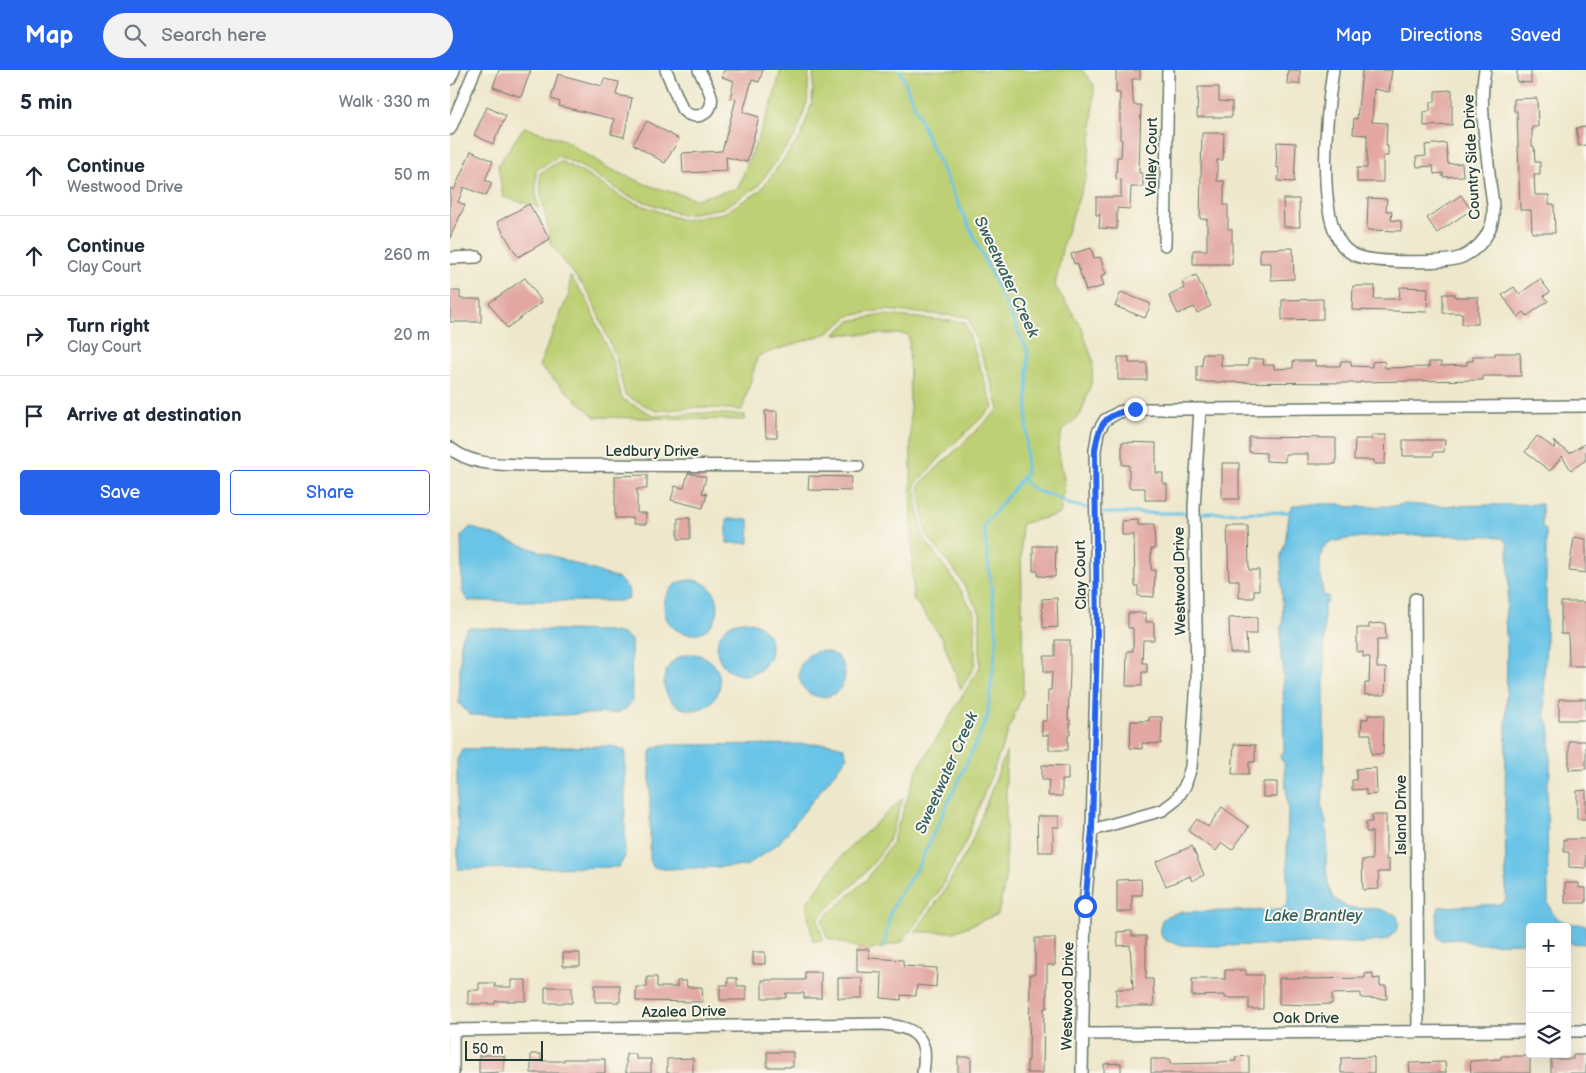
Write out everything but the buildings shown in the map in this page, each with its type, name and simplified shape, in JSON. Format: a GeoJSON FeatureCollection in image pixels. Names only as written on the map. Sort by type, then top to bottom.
{"type":"FeatureCollection","features":[{"type":"Feature","properties":{"kind":"street"},"geometry":{"type":"LineString","coordinates":[[450,79],[454,70]]}},
{"type":"Feature","properties":{"kind":"street"},"geometry":{"type":"LineString","coordinates":[[450,129],[475,70]]}},
{"type":"Feature","properties":{"kind":"street"},"geometry":{"type":"LineString","coordinates":[[666,70],[682,110],[695,117],[704,114],[710,107],[711,97],[699,70]]}},
{"type":"Feature","properties":{"kind":"street","name":"Valley Court"},"geometry":{"type":"LineString","coordinates":[[1165,245],[1168,70]]}},
{"type":"Feature","properties":{"kind":"street","name":"Country Side Drive"},"geometry":{"type":"LineString","coordinates":[[1333,70],[1325,140],[1327,189],[1330,213],[1335,232],[1342,246],[1356,256],[1376,260],[1441,261],[1460,258],[1471,252],[1483,241],[1491,227],[1493,207],[1482,106],[1485,70]]}},
{"type":"Feature","properties":{"kind":"street"},"geometry":{"type":"LineString","coordinates":[[450,258],[477,257]]}},
{"type":"Feature","properties":{"kind":"street"},"geometry":{"type":"LineString","coordinates":[[1200,410],[1586,406]]}},
{"type":"Feature","properties":{"kind":"street","name":"Clay Court"},"geometry":{"type":"LineString","coordinates":[[1092,830],[1097,641],[1095,450],[1098,432],[1105,420],[1119,412],[1135,409],[1200,410]]}},
{"type":"Feature","properties":{"kind":"street","name":"Westwood Drive"},"geometry":{"type":"LineString","coordinates":[[1082,1073],[1085,906],[1092,830],[1163,810],[1176,800],[1185,786],[1191,767],[1197,680],[1194,508],[1200,410]]}},
{"type":"Feature","properties":{"kind":"street","name":"Ledbury Drive"},"geometry":{"type":"LineString","coordinates":[[450,448],[468,460],[526,465],[858,466]]}},
{"type":"Feature","properties":{"kind":"street","name":"Island Drive"},"geometry":{"type":"LineString","coordinates":[[1415,599],[1418,1032]]}},
{"type":"Feature","properties":{"kind":"street","name":"Azalea Drive"},"geometry":{"type":"LineString","coordinates":[[452,1030],[882,1024],[902,1026],[916,1034],[924,1048],[924,1073]]}},
{"type":"Feature","properties":{"kind":"street"},"geometry":{"type":"LineString","coordinates":[[452,1030],[453,1073]]}},
{"type":"Feature","properties":{"kind":"street"},"geometry":{"type":"LineString","coordinates":[[1571,1031],[1586,1031]]}},
{"type":"Feature","properties":{"kind":"street","name":"Oak Drive"},"geometry":{"type":"LineString","coordinates":[[1083,1034],[1526,1032]]}},
{"type":"Feature","properties":{"kind":"green space"},"geometry":{"type":"Polygon","coordinates":[[[781,70],[809,70],[807,102],[797,133],[757,187],[723,208],[682,215],[626,195],[586,169],[559,156],[536,170],[536,193],[539,209],[536,206],[503,197],[498,165],[524,127],[564,140],[608,168],[650,186],[696,199],[738,188],[773,100],[781,70]]]}},
{"type":"Feature","properties":{"kind":"green space"},"geometry":{"type":"Polygon","coordinates":[[[814,70],[1082,70],[1094,85],[1092,133],[1086,177],[1063,244],[1055,286],[1081,326],[1093,361],[1092,381],[1081,414],[1062,431],[1058,448],[1065,484],[1060,514],[1021,524],[1023,693],[965,843],[940,890],[902,942],[868,951],[827,938],[822,920],[867,879],[892,843],[917,770],[980,667],[980,613],[959,577],[926,534],[919,485],[999,409],[968,317],[883,310],[849,316],[828,333],[758,356],[742,410],[701,407],[656,411],[625,395],[616,358],[590,295],[551,244],[541,193],[540,173],[560,161],[625,199],[682,220],[724,213],[760,191],[801,136],[812,103],[814,70]]]}},
{"type":"Feature","properties":{"kind":"green space"},"geometry":{"type":"Polygon","coordinates":[[[570,276],[586,298],[612,360],[622,399],[655,416],[701,413],[745,415],[744,420],[595,417],[539,366],[569,294],[570,276]]]}},
{"type":"Feature","properties":{"kind":"green space"},"geometry":{"type":"Polygon","coordinates":[[[883,315],[965,322],[993,407],[948,449],[915,485],[922,536],[955,581],[975,614],[975,665],[961,689],[942,638],[913,598],[909,337],[906,334],[835,334],[850,321],[883,315]]]}},
{"type":"Feature","properties":{"kind":"green space"},"geometry":{"type":"Polygon","coordinates":[[[1006,752],[1006,877],[998,914],[954,932],[915,932],[943,893],[970,846],[1006,752]]]}},
{"type":"Feature","properties":{"kind":"green space"},"geometry":{"type":"Polygon","coordinates":[[[903,798],[891,834],[883,850],[857,881],[818,918],[823,940],[813,941],[806,904],[844,853],[903,798]]]}},
{"type":"Feature","properties":{"kind":"water","name":"Lake Brantley"},"geometry":{"type":"Polygon","coordinates":[[[1303,504],[1340,504],[1348,507],[1404,504],[1437,506],[1542,504],[1542,527],[1546,530],[1545,714],[1550,729],[1550,773],[1547,787],[1548,902],[1554,915],[1567,923],[1526,923],[1526,943],[1475,944],[1460,939],[1440,940],[1438,938],[1437,914],[1439,907],[1501,904],[1506,900],[1507,647],[1505,618],[1509,586],[1508,544],[1504,539],[1493,536],[1404,535],[1336,541],[1325,546],[1322,550],[1320,570],[1323,595],[1328,596],[1328,603],[1324,603],[1324,772],[1322,808],[1326,822],[1328,885],[1333,898],[1348,908],[1380,909],[1396,915],[1399,926],[1396,931],[1388,940],[1363,943],[1211,946],[1182,945],[1167,941],[1162,937],[1160,928],[1162,920],[1167,916],[1181,912],[1281,910],[1288,903],[1288,812],[1284,762],[1281,760],[1280,755],[1284,752],[1283,664],[1281,662],[1281,626],[1283,626],[1281,556],[1290,509],[1293,506],[1303,504]]]}},
{"type":"Feature","properties":{"kind":"water"},"geometry":{"type":"Polygon","coordinates":[[[727,519],[749,519],[749,543],[727,543],[727,519]]]}},
{"type":"Feature","properties":{"kind":"water"},"geometry":{"type":"Polygon","coordinates":[[[470,527],[619,579],[628,588],[629,598],[619,601],[468,601],[462,591],[461,536],[470,527]]]}},
{"type":"Feature","properties":{"kind":"water"},"geometry":{"type":"Polygon","coordinates":[[[691,580],[701,582],[710,588],[716,597],[718,607],[716,617],[710,626],[701,632],[691,634],[681,632],[672,626],[666,617],[664,607],[666,597],[672,588],[681,582],[691,580]]]}},
{"type":"Feature","properties":{"kind":"water"},"geometry":{"type":"Polygon","coordinates":[[[739,621],[749,621],[759,625],[767,633],[771,648],[767,663],[759,671],[749,675],[739,675],[729,671],[721,663],[717,653],[717,643],[721,633],[729,625],[739,621]]]}},
{"type":"Feature","properties":{"kind":"water"},"geometry":{"type":"Polygon","coordinates":[[[468,628],[608,631],[623,634],[631,640],[632,701],[626,709],[617,713],[470,715],[459,703],[461,638],[468,628]]]}},
{"type":"Feature","properties":{"kind":"water"},"geometry":{"type":"Polygon","coordinates":[[[822,651],[835,655],[841,661],[845,674],[841,687],[835,693],[822,697],[809,693],[803,687],[799,674],[803,661],[809,655],[822,651]]]}},
{"type":"Feature","properties":{"kind":"water"},"geometry":{"type":"Polygon","coordinates":[[[692,654],[703,656],[712,662],[718,671],[720,682],[718,693],[712,702],[703,708],[692,710],[681,708],[672,702],[666,693],[664,682],[666,671],[672,662],[681,656],[692,654]]]}},
{"type":"Feature","properties":{"kind":"water"},"geometry":{"type":"Polygon","coordinates":[[[832,744],[843,747],[847,757],[779,843],[746,866],[665,869],[653,867],[650,859],[650,757],[652,749],[662,745],[832,744]]]}},
{"type":"Feature","properties":{"kind":"water"},"geometry":{"type":"Polygon","coordinates":[[[611,746],[625,750],[625,856],[619,867],[458,869],[457,760],[462,749],[611,746]]]}},
{"type":"Feature","properties":{"kind":"water","name":"Lake Brantley"},"geometry":{"type":"Polygon","coordinates":[[[1571,923],[1586,925],[1586,944],[1571,943],[1571,923]]]}},
{"type":"Feature","properties":{"kind":"waterway","name":"Sweetwater Creek"},"geometry":{"type":"LineString","coordinates":[[884,948],[890,914],[899,895],[918,867],[987,719],[997,637],[984,526],[1026,473],[1028,352],[928,139],[900,70]]}},
{"type":"Feature","properties":{"kind":"waterway"},"geometry":{"type":"LineString","coordinates":[[1023,477],[1027,485],[1039,492],[1054,496],[1068,504],[1087,508]]}},
{"type":"Feature","properties":{"kind":"waterway"},"geometry":{"type":"LineString","coordinates":[[1203,513],[1290,512]]}},
{"type":"Feature","properties":{"kind":"waterway"},"geometry":{"type":"LineString","coordinates":[[1104,513],[1186,513]]}},
{"type":"Feature","properties":{"kind":"route"},"geometry":{"type":"LineString","coordinates":[[1085,906],[1092,830],[1097,641],[1095,450],[1098,432],[1105,420],[1119,412],[1135,409]]}}]}
